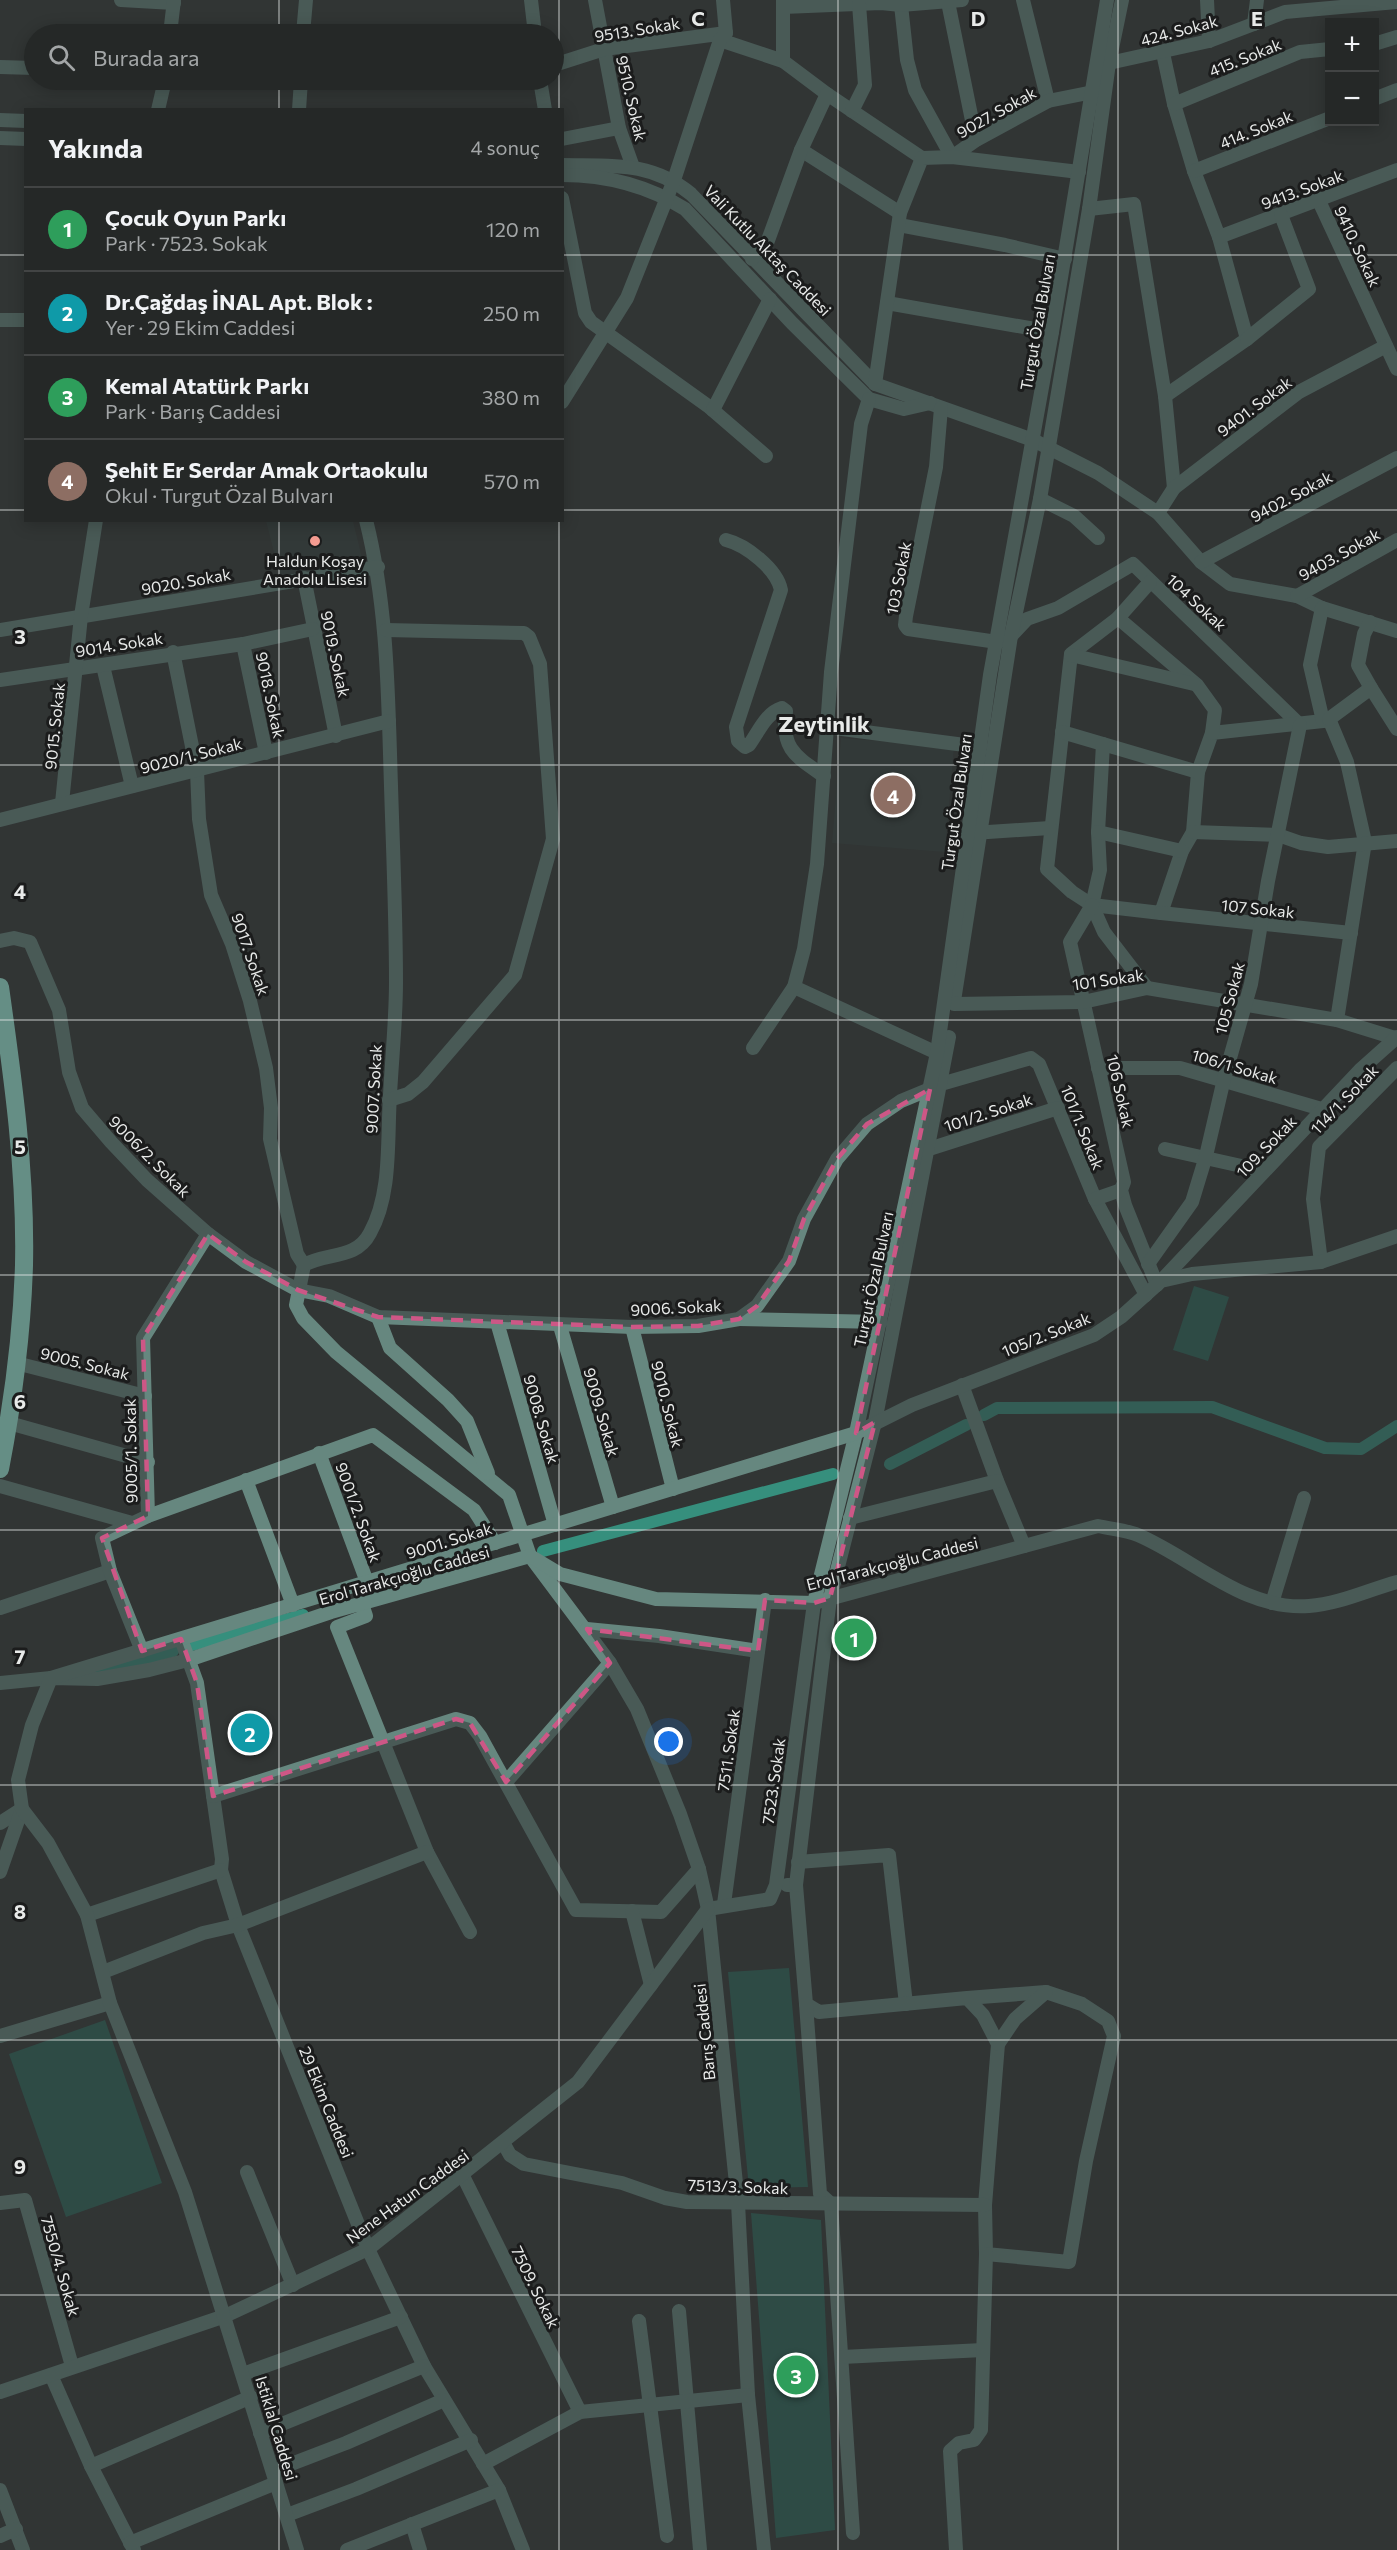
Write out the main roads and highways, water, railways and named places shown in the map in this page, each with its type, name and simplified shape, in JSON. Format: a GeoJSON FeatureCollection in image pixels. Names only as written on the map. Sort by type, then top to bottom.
{"type":"FeatureCollection","features":[{"type":"Feature","properties":{"kind":"highway"},"geometry":{"type":"LineString","coordinates":[[0,987],[20,1146],[24,1264],[9,1423],[0,1469]]}},
{"type":"Feature","properties":{"kind":"waterway"},"geometry":{"type":"LineString","coordinates":[[984,1415],[997,1408],[1212,1407],[1325,1448],[1361,1449],[1397,1426]]}},
{"type":"Feature","properties":{"kind":"waterway"},"geometry":{"type":"LineString","coordinates":[[890,1464],[966,1425]]}},
{"type":"Feature","properties":{"kind":"waterway"},"geometry":{"type":"LineString","coordinates":[[543,1551],[833,1474]]}},
{"type":"Feature","properties":{"kind":"waterway"},"geometry":{"type":"LineString","coordinates":[[192,1645],[303,1615]]}},
{"type":"Feature","properties":{"kind":"waterway"},"geometry":{"type":"LineString","coordinates":[[87,1675],[173,1651]]}},
{"type":"Feature","properties":{"kind":"place","name":"Haldun Koşay Anadolu Lisesi"},"geometry":{"type":"Point","coordinates":[315,541]}},
{"type":"Feature","properties":{"kind":"place","name":"Şehit Er Serdar Amak Ortaokulu"},"geometry":{"type":"Point","coordinates":[893,795]}},
{"type":"Feature","properties":{"kind":"place","name":"Çocuk Oyun Parkı"},"geometry":{"type":"Point","coordinates":[854,1638]}},
{"type":"Feature","properties":{"kind":"place","name":"Dr.Çağdaş İNAL Apt. Blok :"},"geometry":{"type":"Point","coordinates":[250,1733]}},
{"type":"Feature","properties":{"kind":"place","name":"Kemal Atatürk Parkı"},"geometry":{"type":"Point","coordinates":[796,2375]}},
{"type":"Feature","properties":{"kind":"district","name":"Zeytinlik"},"geometry":{"type":"Point","coordinates":[824,723]}}]}
